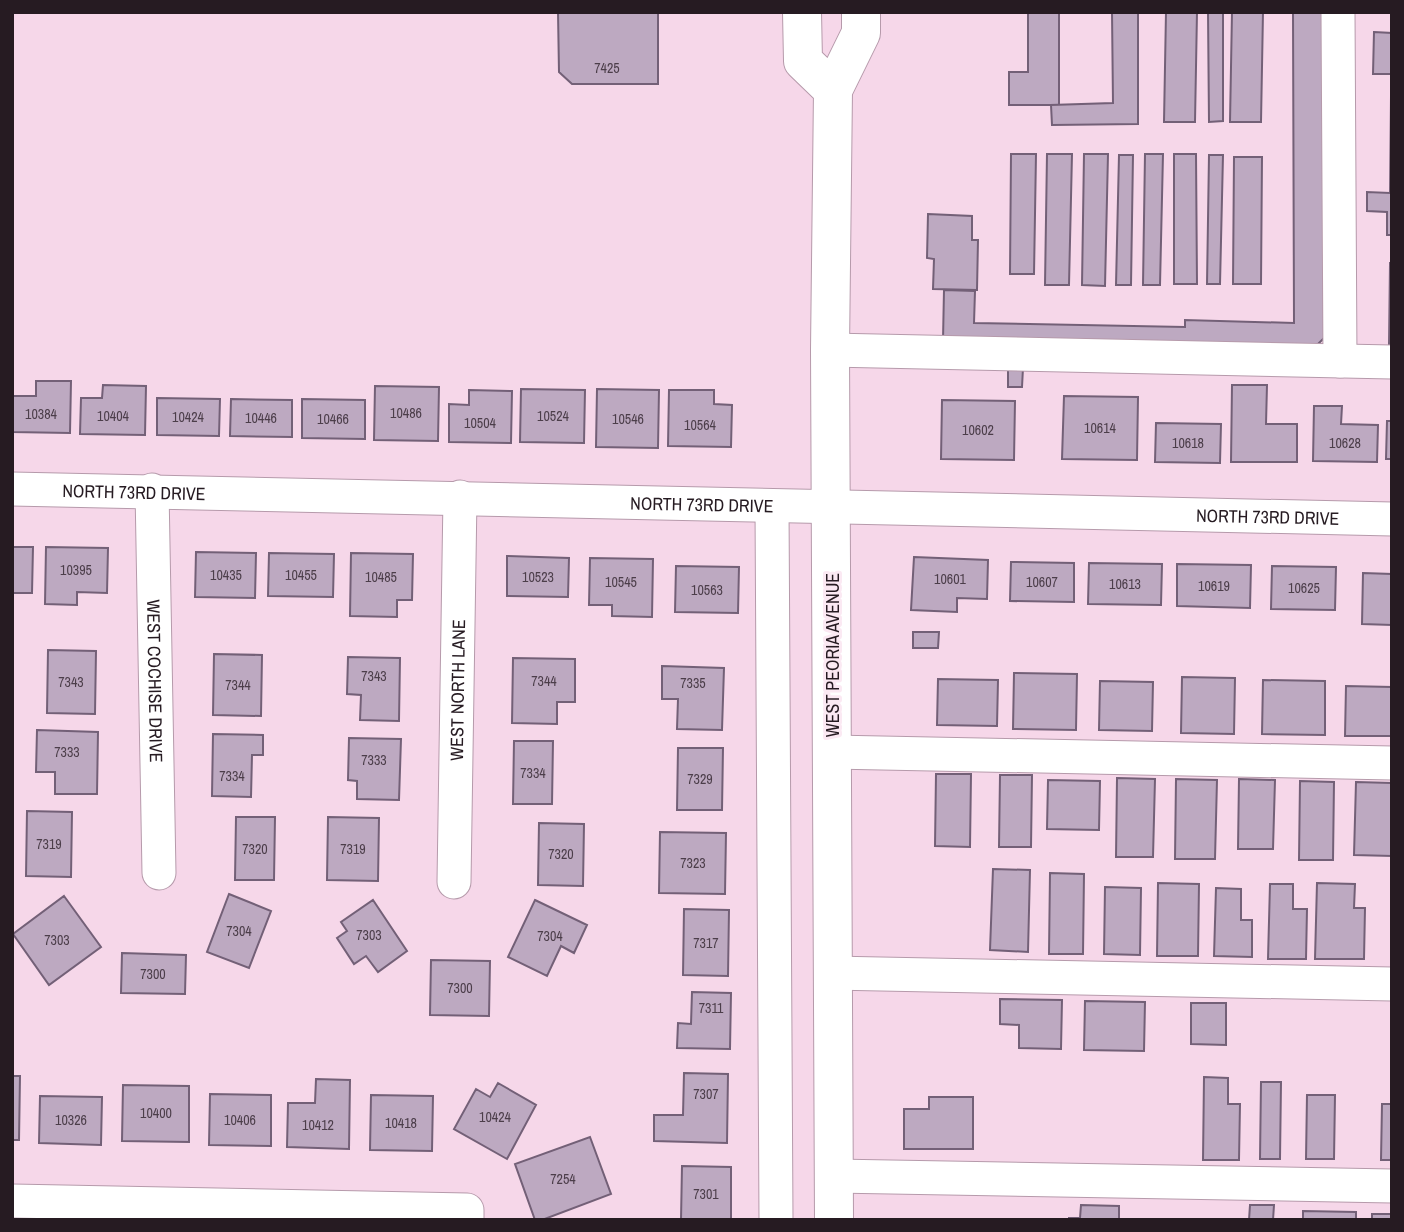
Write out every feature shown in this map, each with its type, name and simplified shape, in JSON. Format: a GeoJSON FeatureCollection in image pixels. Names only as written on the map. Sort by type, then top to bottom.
{"type":"FeatureCollection","features":[{"type":"Feature","properties":{"kind":"main road"},"geometry":{"type":"LineString","coordinates":[[802,12],[803,61],[833,90]]}},
{"type":"Feature","properties":{"kind":"main road","name":"WEST PEORIA AVENUE"},"geometry":{"type":"LineString","coordinates":[[834,1220],[830,350],[833,90],[861,33],[861,12]]}},
{"type":"Feature","properties":{"kind":"street"},"geometry":{"type":"LineString","coordinates":[[1338,12],[1340,361]]}},
{"type":"Feature","properties":{"kind":"street"},"geometry":{"type":"LineString","coordinates":[[830,350],[1392,362]]}},
{"type":"Feature","properties":{"kind":"street","name":"NORTH 73RD DRIVE"},"geometry":{"type":"LineString","coordinates":[[12,489],[1392,519]]}},
{"type":"Feature","properties":{"kind":"street","name":"WEST COCHISE DRIVE"},"geometry":{"type":"LineString","coordinates":[[152,490],[159,873]]}},
{"type":"Feature","properties":{"kind":"street","name":"WEST NORTH LANE"},"geometry":{"type":"LineString","coordinates":[[454,882],[460,497]]}},
{"type":"Feature","properties":{"kind":"street"},"geometry":{"type":"LineString","coordinates":[[772,506],[776,1220]]}},
{"type":"Feature","properties":{"kind":"street"},"geometry":{"type":"LineString","coordinates":[[832,752],[1392,763]]}},
{"type":"Feature","properties":{"kind":"street"},"geometry":{"type":"LineString","coordinates":[[831,973],[1392,984]]}},
{"type":"Feature","properties":{"kind":"street"},"geometry":{"type":"LineString","coordinates":[[834,1176],[1392,1186]]}},
{"type":"Feature","properties":{"kind":"street"},"geometry":{"type":"LineString","coordinates":[[12,1200],[467,1215]]}},
{"type":"Feature","properties":{"kind":"building"},"geometry":{"type":"Polygon","coordinates":[[[558,12],[658,12],[658,84],[572,84],[559,72],[558,12]]]}},
{"type":"Feature","properties":{"kind":"building"},"geometry":{"type":"Polygon","coordinates":[[[1028,12],[1059,12],[1059,105],[1009,105],[1009,72],[1028,72],[1028,12]]]}},
{"type":"Feature","properties":{"kind":"building"},"geometry":{"type":"Polygon","coordinates":[[[1112,12],[1138,12],[1138,124],[1052,125],[1051,105],[1113,103],[1112,12]]]}},
{"type":"Feature","properties":{"kind":"building"},"geometry":{"type":"Polygon","coordinates":[[[1166,12],[1197,12],[1195,122],[1164,122],[1166,12]]]}},
{"type":"Feature","properties":{"kind":"building"},"geometry":{"type":"Polygon","coordinates":[[[1208,12],[1223,12],[1223,121],[1209,122],[1208,12]]]}},
{"type":"Feature","properties":{"kind":"building"},"geometry":{"type":"Polygon","coordinates":[[[1232,12],[1263,12],[1261,122],[1230,122],[1232,12]]]}},
{"type":"Feature","properties":{"kind":"building"},"geometry":{"type":"Polygon","coordinates":[[[1293,12],[1325,12],[1326,336],[1314,348],[943,340],[944,290],[975,291],[974,323],[1185,327],[1185,320],[1294,323],[1293,12]]]}},
{"type":"Feature","properties":{"kind":"building"},"geometry":{"type":"Polygon","coordinates":[[[1374,32],[1392,33],[1392,74],[1373,74],[1374,32]]]}},
{"type":"Feature","properties":{"kind":"building"},"geometry":{"type":"Polygon","coordinates":[[[1391,96],[1392,235],[1387,235],[1387,212],[1367,211],[1367,192],[1390,193],[1391,96]]]}},
{"type":"Feature","properties":{"kind":"building"},"geometry":{"type":"Polygon","coordinates":[[[1011,154],[1036,154],[1034,274],[1010,274],[1011,154]]]}},
{"type":"Feature","properties":{"kind":"building"},"geometry":{"type":"Polygon","coordinates":[[[1047,154],[1072,154],[1069,285],[1045,285],[1047,154]]]}},
{"type":"Feature","properties":{"kind":"building"},"geometry":{"type":"Polygon","coordinates":[[[1084,154],[1108,154],[1105,286],[1082,285],[1084,154]]]}},
{"type":"Feature","properties":{"kind":"building"},"geometry":{"type":"Polygon","coordinates":[[[1145,154],[1163,154],[1160,285],[1143,285],[1145,154]]]}},
{"type":"Feature","properties":{"kind":"building"},"geometry":{"type":"Polygon","coordinates":[[[1174,154],[1196,154],[1197,284],[1174,284],[1174,154]]]}},
{"type":"Feature","properties":{"kind":"building"},"geometry":{"type":"Polygon","coordinates":[[[1119,155],[1133,155],[1131,285],[1116,285],[1119,155]]]}},
{"type":"Feature","properties":{"kind":"building"},"geometry":{"type":"Polygon","coordinates":[[[1209,155],[1223,155],[1220,284],[1207,284],[1209,155]]]}},
{"type":"Feature","properties":{"kind":"building"},"geometry":{"type":"Polygon","coordinates":[[[1234,157],[1262,157],[1261,284],[1233,284],[1234,157]]]}},
{"type":"Feature","properties":{"kind":"building"},"geometry":{"type":"Polygon","coordinates":[[[928,214],[972,216],[972,240],[978,240],[977,290],[933,289],[934,259],[927,258],[928,214]]]}},
{"type":"Feature","properties":{"kind":"building"},"geometry":{"type":"Polygon","coordinates":[[[1392,263],[1392,345],[1389,345],[1392,263]]]}},
{"type":"Feature","properties":{"kind":"building"},"geometry":{"type":"Polygon","coordinates":[[[1008,368],[1023,368],[1022,387],[1008,387],[1008,368]]]}},
{"type":"Feature","properties":{"kind":"building"},"geometry":{"type":"Polygon","coordinates":[[[36,381],[71,381],[70,433],[12,432],[12,396],[36,396],[36,381]]]}},
{"type":"Feature","properties":{"kind":"building"},"geometry":{"type":"Polygon","coordinates":[[[103,385],[146,386],[145,435],[80,434],[81,398],[102,398],[103,385]]]}},
{"type":"Feature","properties":{"kind":"building"},"geometry":{"type":"Polygon","coordinates":[[[1232,385],[1267,385],[1266,424],[1297,424],[1297,462],[1231,462],[1232,385]]]}},
{"type":"Feature","properties":{"kind":"building"},"geometry":{"type":"Polygon","coordinates":[[[375,386],[439,387],[438,441],[374,440],[375,386]]]}},
{"type":"Feature","properties":{"kind":"building"},"geometry":{"type":"Polygon","coordinates":[[[521,389],[585,390],[584,443],[520,442],[521,389]]]}},
{"type":"Feature","properties":{"kind":"building"},"geometry":{"type":"Polygon","coordinates":[[[597,389],[659,390],[658,448],[596,447],[597,389]]]}},
{"type":"Feature","properties":{"kind":"building"},"geometry":{"type":"Polygon","coordinates":[[[469,390],[512,391],[511,443],[449,442],[449,404],[469,405],[469,390]]]}},
{"type":"Feature","properties":{"kind":"building"},"geometry":{"type":"Polygon","coordinates":[[[669,390],[714,390],[714,404],[732,405],[731,447],[668,446],[669,390]]]}},
{"type":"Feature","properties":{"kind":"building"},"geometry":{"type":"Polygon","coordinates":[[[1064,396],[1138,397],[1137,460],[1062,459],[1064,396]]]}},
{"type":"Feature","properties":{"kind":"building"},"geometry":{"type":"Polygon","coordinates":[[[157,398],[220,399],[219,436],[157,435],[157,398]]]}},
{"type":"Feature","properties":{"kind":"building"},"geometry":{"type":"Polygon","coordinates":[[[231,399],[292,400],[292,437],[230,436],[231,399]]]}},
{"type":"Feature","properties":{"kind":"building"},"geometry":{"type":"Polygon","coordinates":[[[302,399],[365,400],[365,439],[302,438],[302,399]]]}},
{"type":"Feature","properties":{"kind":"building"},"geometry":{"type":"Polygon","coordinates":[[[942,400],[1015,401],[1014,460],[941,459],[942,400]]]}},
{"type":"Feature","properties":{"kind":"building"},"geometry":{"type":"Polygon","coordinates":[[[1314,406],[1342,406],[1341,424],[1378,425],[1377,462],[1313,461],[1314,406]]]}},
{"type":"Feature","properties":{"kind":"building"},"geometry":{"type":"Polygon","coordinates":[[[1387,421],[1392,421],[1392,459],[1386,459],[1387,421]]]}},
{"type":"Feature","properties":{"kind":"building"},"geometry":{"type":"Polygon","coordinates":[[[1156,423],[1221,424],[1220,463],[1155,462],[1156,423]]]}},
{"type":"Feature","properties":{"kind":"building"},"geometry":{"type":"Polygon","coordinates":[[[12,547],[33,547],[32,593],[12,593],[12,547]]]}},
{"type":"Feature","properties":{"kind":"building"},"geometry":{"type":"Polygon","coordinates":[[[46,547],[108,548],[107,593],[77,592],[77,605],[45,604],[46,547]]]}},
{"type":"Feature","properties":{"kind":"building"},"geometry":{"type":"Polygon","coordinates":[[[196,552],[256,553],[255,598],[195,597],[196,552]]]}},
{"type":"Feature","properties":{"kind":"building"},"geometry":{"type":"Polygon","coordinates":[[[269,553],[334,554],[333,597],[268,596],[269,553]]]}},
{"type":"Feature","properties":{"kind":"building"},"geometry":{"type":"Polygon","coordinates":[[[351,553],[413,554],[412,600],[397,600],[397,617],[350,616],[351,553]]]}},
{"type":"Feature","properties":{"kind":"building"},"geometry":{"type":"Polygon","coordinates":[[[507,556],[569,558],[568,597],[507,596],[507,556]]]}},
{"type":"Feature","properties":{"kind":"building"},"geometry":{"type":"Polygon","coordinates":[[[914,557],[988,560],[987,599],[957,598],[957,612],[911,610],[914,557]]]}},
{"type":"Feature","properties":{"kind":"building"},"geometry":{"type":"Polygon","coordinates":[[[590,558],[653,559],[652,617],[612,616],[612,605],[589,605],[590,558]]]}},
{"type":"Feature","properties":{"kind":"building"},"geometry":{"type":"Polygon","coordinates":[[[1011,562],[1074,563],[1074,602],[1010,601],[1011,562]]]}},
{"type":"Feature","properties":{"kind":"building"},"geometry":{"type":"Polygon","coordinates":[[[1089,563],[1162,564],[1161,605],[1088,604],[1089,563]]]}},
{"type":"Feature","properties":{"kind":"building"},"geometry":{"type":"Polygon","coordinates":[[[1177,564],[1251,565],[1250,608],[1177,606],[1177,564]]]}},
{"type":"Feature","properties":{"kind":"building"},"geometry":{"type":"Polygon","coordinates":[[[676,566],[739,567],[738,613],[675,612],[676,566]]]}},
{"type":"Feature","properties":{"kind":"building"},"geometry":{"type":"Polygon","coordinates":[[[1272,566],[1336,567],[1335,610],[1271,609],[1272,566]]]}},
{"type":"Feature","properties":{"kind":"building"},"geometry":{"type":"Polygon","coordinates":[[[1363,573],[1392,574],[1392,625],[1362,624],[1363,573]]]}},
{"type":"Feature","properties":{"kind":"building"},"geometry":{"type":"Polygon","coordinates":[[[913,632],[939,632],[938,648],[913,648],[913,632]]]}},
{"type":"Feature","properties":{"kind":"building"},"geometry":{"type":"Polygon","coordinates":[[[48,650],[96,651],[95,714],[47,713],[48,650]]]}},
{"type":"Feature","properties":{"kind":"building"},"geometry":{"type":"Polygon","coordinates":[[[214,654],[262,655],[261,716],[213,715],[214,654]]]}},
{"type":"Feature","properties":{"kind":"building"},"geometry":{"type":"Polygon","coordinates":[[[348,657],[400,658],[399,721],[360,720],[361,695],[347,694],[348,657]]]}},
{"type":"Feature","properties":{"kind":"building"},"geometry":{"type":"Polygon","coordinates":[[[513,658],[575,659],[575,702],[557,702],[557,724],[512,723],[513,658]]]}},
{"type":"Feature","properties":{"kind":"building"},"geometry":{"type":"Polygon","coordinates":[[[662,666],[724,668],[722,730],[677,729],[678,699],[662,699],[662,666]]]}},
{"type":"Feature","properties":{"kind":"building"},"geometry":{"type":"Polygon","coordinates":[[[1014,673],[1077,674],[1076,730],[1013,729],[1014,673]]]}},
{"type":"Feature","properties":{"kind":"building"},"geometry":{"type":"Polygon","coordinates":[[[1182,677],[1235,678],[1234,734],[1181,733],[1182,677]]]}},
{"type":"Feature","properties":{"kind":"building"},"geometry":{"type":"Polygon","coordinates":[[[938,679],[998,680],[997,726],[937,725],[938,679]]]}},
{"type":"Feature","properties":{"kind":"building"},"geometry":{"type":"Polygon","coordinates":[[[1263,680],[1325,681],[1325,735],[1262,734],[1263,680]]]}},
{"type":"Feature","properties":{"kind":"building"},"geometry":{"type":"Polygon","coordinates":[[[1100,681],[1153,682],[1152,731],[1099,730],[1100,681]]]}},
{"type":"Feature","properties":{"kind":"building"},"geometry":{"type":"Polygon","coordinates":[[[1346,686],[1392,687],[1392,736],[1345,736],[1346,686]]]}},
{"type":"Feature","properties":{"kind":"building"},"geometry":{"type":"Polygon","coordinates":[[[37,730],[98,732],[97,794],[55,794],[55,772],[36,772],[37,730]]]}},
{"type":"Feature","properties":{"kind":"building"},"geometry":{"type":"Polygon","coordinates":[[[213,734],[263,735],[263,755],[252,755],[251,797],[212,796],[213,734]]]}},
{"type":"Feature","properties":{"kind":"building"},"geometry":{"type":"Polygon","coordinates":[[[349,738],[401,739],[399,800],[357,799],[357,781],[348,780],[349,738]]]}},
{"type":"Feature","properties":{"kind":"building"},"geometry":{"type":"Polygon","coordinates":[[[514,741],[553,741],[552,804],[513,804],[514,741]]]}},
{"type":"Feature","properties":{"kind":"building"},"geometry":{"type":"Polygon","coordinates":[[[678,748],[723,748],[722,810],[677,810],[678,748]]]}},
{"type":"Feature","properties":{"kind":"building"},"geometry":{"type":"Polygon","coordinates":[[[936,774],[971,774],[970,847],[935,846],[936,774]]]}},
{"type":"Feature","properties":{"kind":"building"},"geometry":{"type":"Polygon","coordinates":[[[1000,775],[1032,775],[1031,847],[999,847],[1000,775]]]}},
{"type":"Feature","properties":{"kind":"building"},"geometry":{"type":"Polygon","coordinates":[[[1117,778],[1155,779],[1153,857],[1116,857],[1117,778]]]}},
{"type":"Feature","properties":{"kind":"building"},"geometry":{"type":"Polygon","coordinates":[[[1176,779],[1217,780],[1215,859],[1175,859],[1176,779]]]}},
{"type":"Feature","properties":{"kind":"building"},"geometry":{"type":"Polygon","coordinates":[[[1239,779],[1275,780],[1273,849],[1238,849],[1239,779]]]}},
{"type":"Feature","properties":{"kind":"building"},"geometry":{"type":"Polygon","coordinates":[[[1048,780],[1100,781],[1099,830],[1047,829],[1048,780]]]}},
{"type":"Feature","properties":{"kind":"building"},"geometry":{"type":"Polygon","coordinates":[[[1300,781],[1334,782],[1333,860],[1299,860],[1300,781]]]}},
{"type":"Feature","properties":{"kind":"building"},"geometry":{"type":"Polygon","coordinates":[[[1356,782],[1392,783],[1392,856],[1354,855],[1356,782]]]}},
{"type":"Feature","properties":{"kind":"building"},"geometry":{"type":"Polygon","coordinates":[[[27,811],[72,812],[71,877],[26,876],[27,811]]]}},
{"type":"Feature","properties":{"kind":"building"},"geometry":{"type":"Polygon","coordinates":[[[236,817],[275,817],[274,880],[235,880],[236,817]]]}},
{"type":"Feature","properties":{"kind":"building"},"geometry":{"type":"Polygon","coordinates":[[[328,817],[379,818],[378,881],[327,880],[328,817]]]}},
{"type":"Feature","properties":{"kind":"building"},"geometry":{"type":"Polygon","coordinates":[[[539,823],[584,824],[583,886],[538,885],[539,823]]]}},
{"type":"Feature","properties":{"kind":"building"},"geometry":{"type":"Polygon","coordinates":[[[660,832],[726,833],[725,894],[659,893],[660,832]]]}},
{"type":"Feature","properties":{"kind":"building"},"geometry":{"type":"Polygon","coordinates":[[[993,869],[1030,870],[1028,952],[990,950],[993,869]]]}},
{"type":"Feature","properties":{"kind":"building"},"geometry":{"type":"Polygon","coordinates":[[[1050,873],[1084,874],[1083,954],[1049,954],[1050,873]]]}},
{"type":"Feature","properties":{"kind":"building"},"geometry":{"type":"Polygon","coordinates":[[[1158,883],[1199,884],[1198,956],[1157,956],[1158,883]]]}},
{"type":"Feature","properties":{"kind":"building"},"geometry":{"type":"Polygon","coordinates":[[[1317,883],[1355,884],[1354,908],[1365,908],[1364,959],[1315,959],[1317,883]]]}},
{"type":"Feature","properties":{"kind":"building"},"geometry":{"type":"Polygon","coordinates":[[[1270,884],[1293,884],[1293,909],[1307,909],[1306,959],[1268,959],[1270,884]]]}},
{"type":"Feature","properties":{"kind":"building"},"geometry":{"type":"Polygon","coordinates":[[[1105,887],[1141,888],[1140,955],[1104,954],[1105,887]]]}},
{"type":"Feature","properties":{"kind":"building"},"geometry":{"type":"Polygon","coordinates":[[[1216,888],[1241,889],[1241,920],[1252,920],[1252,957],[1214,956],[1216,888]]]}},
{"type":"Feature","properties":{"kind":"building"},"geometry":{"type":"Polygon","coordinates":[[[229,894],[271,911],[249,968],[207,952],[229,894]]]}},
{"type":"Feature","properties":{"kind":"building"},"geometry":{"type":"Polygon","coordinates":[[[64,896],[101,947],[49,985],[13,934],[64,896]]]}},
{"type":"Feature","properties":{"kind":"building"},"geometry":{"type":"Polygon","coordinates":[[[373,900],[407,951],[378,972],[366,956],[354,964],[337,938],[347,931],[341,922],[373,900]]]}},
{"type":"Feature","properties":{"kind":"building"},"geometry":{"type":"Polygon","coordinates":[[[535,900],[587,925],[574,953],[561,946],[547,976],[508,957],[535,900]]]}},
{"type":"Feature","properties":{"kind":"building"},"geometry":{"type":"Polygon","coordinates":[[[684,909],[729,910],[728,976],[683,975],[684,909]]]}},
{"type":"Feature","properties":{"kind":"building"},"geometry":{"type":"Polygon","coordinates":[[[122,953],[186,955],[185,994],[121,993],[122,953]]]}},
{"type":"Feature","properties":{"kind":"building"},"geometry":{"type":"Polygon","coordinates":[[[431,960],[490,961],[489,1016],[430,1015],[431,960]]]}},
{"type":"Feature","properties":{"kind":"building"},"geometry":{"type":"Polygon","coordinates":[[[692,992],[731,993],[730,1049],[677,1048],[678,1023],[691,1024],[692,992]]]}},
{"type":"Feature","properties":{"kind":"building"},"geometry":{"type":"Polygon","coordinates":[[[1000,999],[1062,1000],[1061,1049],[1019,1048],[1019,1025],[1000,1024],[1000,999]]]}},
{"type":"Feature","properties":{"kind":"building"},"geometry":{"type":"Polygon","coordinates":[[[1085,1001],[1145,1002],[1144,1051],[1084,1050],[1085,1001]]]}},
{"type":"Feature","properties":{"kind":"building"},"geometry":{"type":"Polygon","coordinates":[[[1191,1003],[1226,1003],[1226,1045],[1191,1044],[1191,1003]]]}},
{"type":"Feature","properties":{"kind":"building"},"geometry":{"type":"Polygon","coordinates":[[[684,1073],[728,1074],[727,1143],[654,1141],[654,1115],[683,1115],[684,1073]]]}},
{"type":"Feature","properties":{"kind":"building"},"geometry":{"type":"Polygon","coordinates":[[[12,1076],[20,1076],[19,1140],[12,1140],[12,1076]]]}},
{"type":"Feature","properties":{"kind":"building"},"geometry":{"type":"Polygon","coordinates":[[[1204,1077],[1228,1078],[1228,1104],[1240,1104],[1239,1160],[1203,1160],[1204,1077]]]}},
{"type":"Feature","properties":{"kind":"building"},"geometry":{"type":"Polygon","coordinates":[[[316,1079],[350,1080],[349,1149],[287,1147],[288,1103],[315,1103],[316,1079]]]}},
{"type":"Feature","properties":{"kind":"building"},"geometry":{"type":"Polygon","coordinates":[[[1261,1082],[1281,1082],[1280,1159],[1260,1159],[1261,1082]]]}},
{"type":"Feature","properties":{"kind":"building"},"geometry":{"type":"Polygon","coordinates":[[[498,1083],[536,1105],[507,1159],[454,1129],[476,1089],[490,1097],[498,1083]]]}},
{"type":"Feature","properties":{"kind":"building"},"geometry":{"type":"Polygon","coordinates":[[[123,1085],[189,1086],[189,1142],[122,1141],[123,1085]]]}},
{"type":"Feature","properties":{"kind":"building"},"geometry":{"type":"Polygon","coordinates":[[[210,1094],[271,1095],[271,1146],[209,1145],[210,1094]]]}},
{"type":"Feature","properties":{"kind":"building"},"geometry":{"type":"Polygon","coordinates":[[[371,1095],[433,1096],[432,1151],[370,1150],[371,1095]]]}},
{"type":"Feature","properties":{"kind":"building"},"geometry":{"type":"Polygon","coordinates":[[[1307,1095],[1335,1095],[1334,1159],[1306,1159],[1307,1095]]]}},
{"type":"Feature","properties":{"kind":"building"},"geometry":{"type":"Polygon","coordinates":[[[40,1096],[102,1097],[101,1145],[39,1143],[40,1096]]]}},
{"type":"Feature","properties":{"kind":"building"},"geometry":{"type":"Polygon","coordinates":[[[929,1097],[973,1097],[973,1149],[904,1149],[904,1109],[929,1109],[929,1097]]]}},
{"type":"Feature","properties":{"kind":"building"},"geometry":{"type":"Polygon","coordinates":[[[1382,1104],[1392,1104],[1392,1160],[1381,1160],[1382,1104]]]}},
{"type":"Feature","properties":{"kind":"building"},"geometry":{"type":"Polygon","coordinates":[[[590,1137],[611,1194],[542,1220],[535,1220],[515,1164],[590,1137]]]}},
{"type":"Feature","properties":{"kind":"building"},"geometry":{"type":"Polygon","coordinates":[[[682,1166],[731,1167],[731,1220],[681,1220],[682,1166]]]}},
{"type":"Feature","properties":{"kind":"building"},"geometry":{"type":"Polygon","coordinates":[[[1081,1205],[1119,1206],[1119,1220],[1069,1220],[1080,1218],[1081,1205]]]}},
{"type":"Feature","properties":{"kind":"building"},"geometry":{"type":"Polygon","coordinates":[[[1250,1205],[1274,1205],[1273,1220],[1249,1220],[1250,1205]]]}},
{"type":"Feature","properties":{"kind":"building"},"geometry":{"type":"Polygon","coordinates":[[[1303,1211],[1356,1212],[1356,1220],[1303,1220],[1303,1211]]]}},
{"type":"Feature","properties":{"kind":"building"},"geometry":{"type":"Polygon","coordinates":[[[1372,1214],[1392,1214],[1392,1220],[1372,1220],[1372,1214]]]}}]}
